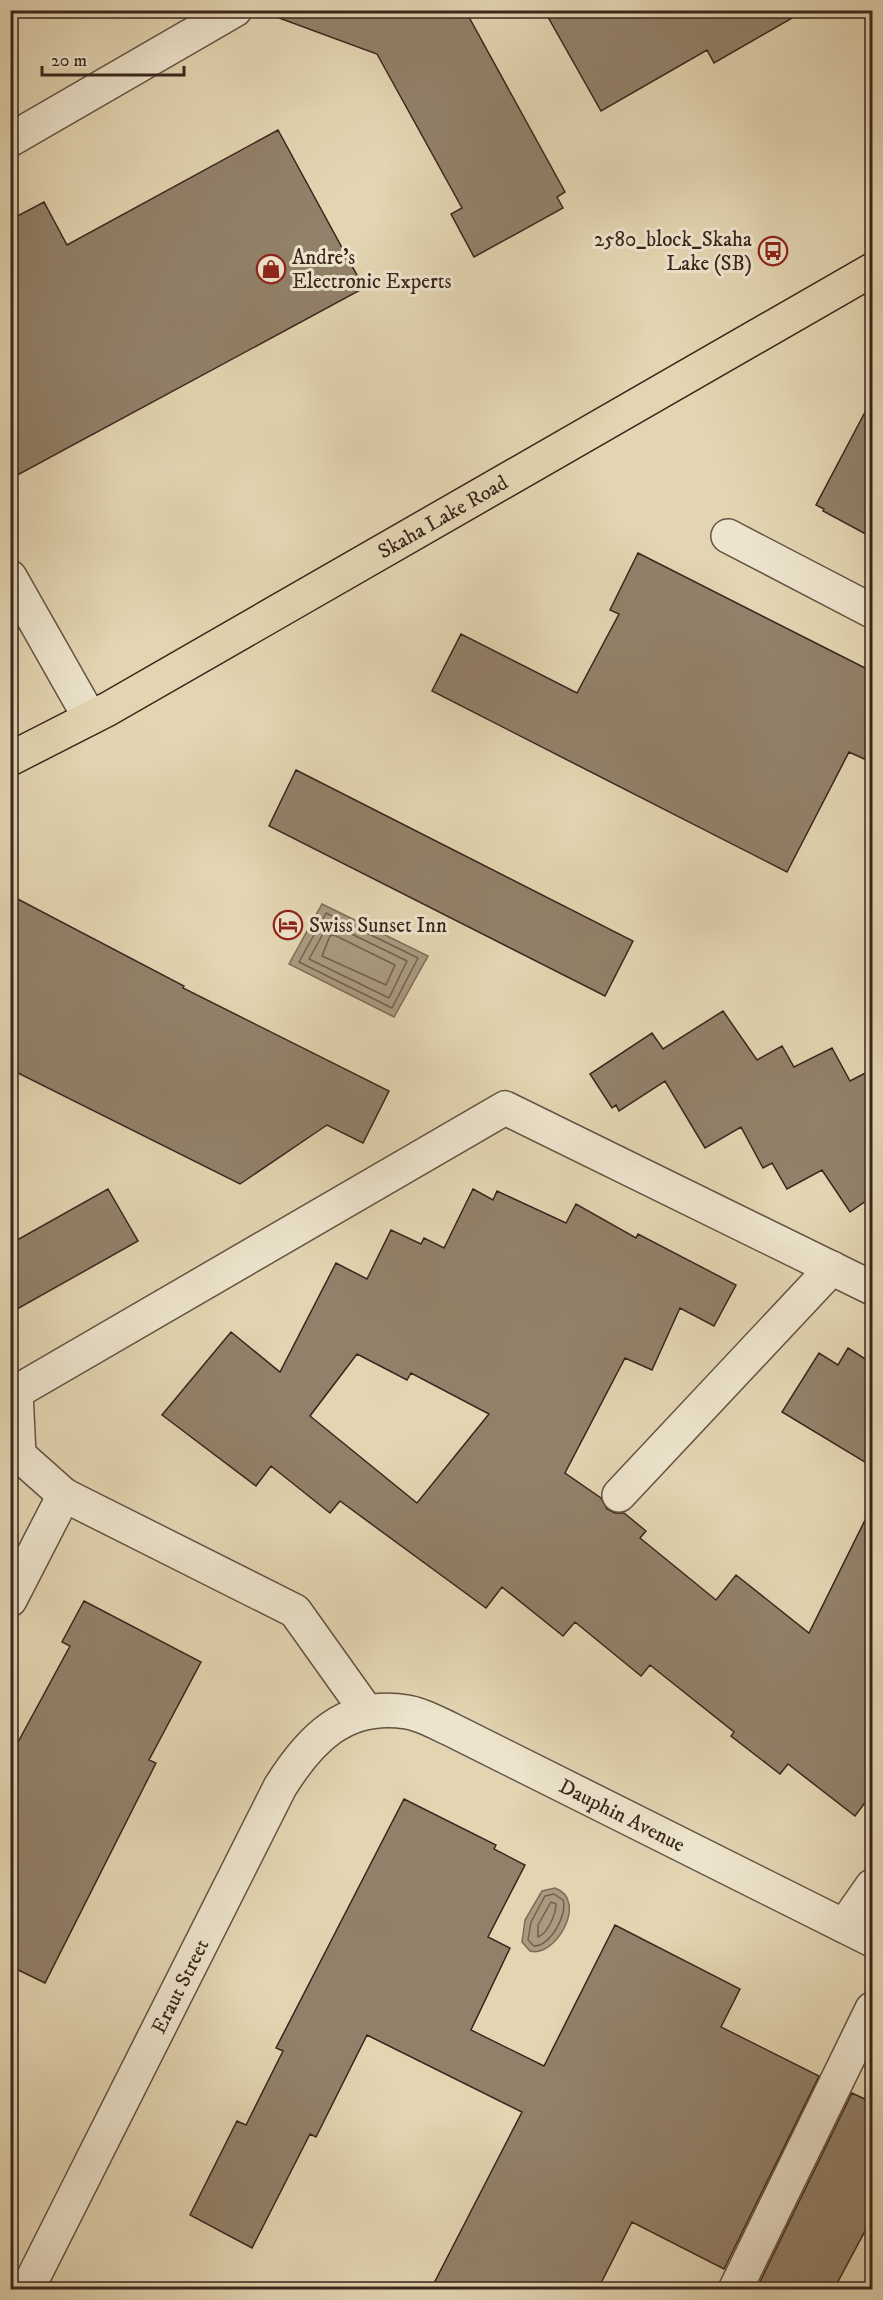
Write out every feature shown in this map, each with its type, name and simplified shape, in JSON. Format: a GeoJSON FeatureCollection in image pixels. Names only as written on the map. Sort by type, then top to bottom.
{"type":"FeatureCollection","features":[{"type":"Feature","properties":{"kind":"main road","name":"Skaha Lake Road"},"geometry":{"type":"LineString","coordinates":[[10,759],[90,718],[873,270]]}},
{"type":"Feature","properties":{"kind":"street"},"geometry":{"type":"LineString","coordinates":[[10,140],[235,10]]}},
{"type":"Feature","properties":{"kind":"street"},"geometry":{"type":"LineString","coordinates":[[728,536],[873,610]]}},
{"type":"Feature","properties":{"kind":"street"},"geometry":{"type":"LineString","coordinates":[[10,577],[90,718]]}},
{"type":"Feature","properties":{"kind":"street"},"geometry":{"type":"LineString","coordinates":[[367,1712],[295,1611],[64,1495],[20,1455],[16,1392],[505,1107],[873,1288]]}},
{"type":"Feature","properties":{"kind":"street"},"geometry":{"type":"LineString","coordinates":[[619,1495],[832,1268]]}},
{"type":"Feature","properties":{"kind":"street"},"geometry":{"type":"LineString","coordinates":[[10,1600],[64,1495]]}},
{"type":"Feature","properties":{"kind":"street","name":"Dauphin Avenue"},"geometry":{"type":"LineString","coordinates":[[367,1712],[407,1712],[450,1729],[873,1940]]}},
{"type":"Feature","properties":{"kind":"street","name":"Eraut Street"},"geometry":{"type":"LineString","coordinates":[[27,2289],[280,1787],[299,1757],[321,1734],[343,1720],[367,1712]]}},
{"type":"Feature","properties":{"kind":"street"},"geometry":{"type":"LineString","coordinates":[[844,1926],[873,1886]]}},
{"type":"Feature","properties":{"kind":"street"},"geometry":{"type":"LineString","coordinates":[[735,2289],[873,2009]]}},
{"type":"Feature","properties":{"kind":"water"},"geometry":{"type":"Polygon","coordinates":[[[322,904],[428,956],[394,1017],[289,964],[322,904]]]}},
{"type":"Feature","properties":{"kind":"water"},"geometry":{"type":"Polygon","coordinates":[[[555,1888],[565,1894],[569,1904],[569,1915],[565,1927],[549,1946],[540,1951],[530,1951],[522,1942],[525,1920],[542,1891],[555,1888]]]}},
{"type":"Feature","properties":{"kind":"building"},"geometry":{"type":"Polygon","coordinates":[[[272,10],[465,10],[565,192],[557,197],[563,208],[474,257],[451,214],[462,208],[377,54],[271,15],[272,10]]]}},
{"type":"Feature","properties":{"kind":"building"},"geometry":{"type":"Polygon","coordinates":[[[544,10],[806,10],[714,63],[707,50],[601,111],[544,10]]]}},
{"type":"Feature","properties":{"kind":"building"},"geometry":{"type":"Polygon","coordinates":[[[278,130],[364,288],[10,479],[10,220],[44,202],[67,245],[278,130]]]}},
{"type":"Feature","properties":{"kind":"building"},"geometry":{"type":"Polygon","coordinates":[[[873,397],[873,538],[816,505],[873,397]]]}},
{"type":"Feature","properties":{"kind":"building"},"geometry":{"type":"Polygon","coordinates":[[[638,553],[873,672],[873,763],[849,752],[787,872],[432,691],[461,634],[577,693],[619,614],[610,610],[638,553]]]}},
{"type":"Feature","properties":{"kind":"building"},"geometry":{"type":"Polygon","coordinates":[[[296,770],[633,941],[605,996],[269,826],[296,770]]]}},
{"type":"Feature","properties":{"kind":"building"},"geometry":{"type":"Polygon","coordinates":[[[10,895],[184,986],[183,988],[389,1091],[363,1143],[327,1125],[240,1184],[10,1069],[10,895]]]}},
{"type":"Feature","properties":{"kind":"building"},"geometry":{"type":"Polygon","coordinates":[[[723,1011],[757,1060],[782,1046],[794,1067],[832,1048],[850,1081],[873,1069],[873,1196],[850,1212],[822,1170],[787,1189],[772,1163],[763,1168],[741,1127],[705,1148],[665,1081],[619,1111],[616,1105],[612,1108],[590,1074],[652,1033],[663,1049],[723,1011]]]}},
{"type":"Feature","properties":{"kind":"building"},"geometry":{"type":"Polygon","coordinates":[[[108,1189],[138,1241],[10,1313],[10,1244],[108,1189]]]}},
{"type":"Feature","properties":{"kind":"building"},"geometry":{"type":"Polygon","coordinates":[[[473,1189],[493,1200],[497,1191],[566,1223],[576,1204],[636,1238],[638,1234],[736,1285],[714,1326],[680,1308],[652,1370],[625,1358],[565,1473],[601,1498],[607,1509],[615,1513],[624,1513],[646,1531],[640,1538],[716,1600],[736,1575],[809,1633],[873,1504],[873,1792],[855,1816],[788,1764],[780,1774],[731,1736],[734,1732],[650,1665],[641,1676],[575,1622],[563,1636],[502,1587],[486,1608],[340,1501],[330,1513],[271,1466],[256,1486],[162,1415],[231,1332],[280,1372],[336,1263],[367,1279],[391,1230],[421,1244],[424,1238],[444,1248],[473,1189]],[[357,1354],[310,1416],[417,1503],[489,1414],[411,1373],[407,1380],[357,1354]]]}},
{"type":"Feature","properties":{"kind":"building"},"geometry":{"type":"Polygon","coordinates":[[[848,1348],[873,1364],[873,1467],[782,1412],[819,1353],[838,1365],[848,1348]]]}},
{"type":"Feature","properties":{"kind":"building"},"geometry":{"type":"Polygon","coordinates":[[[84,1601],[201,1662],[149,1760],[156,1763],[45,1983],[10,1966],[10,1757],[70,1646],[62,1642],[84,1601]]]}},
{"type":"Feature","properties":{"kind":"building"},"geometry":{"type":"Polygon","coordinates":[[[404,1799],[496,1845],[494,1849],[525,1865],[488,1937],[510,1948],[471,2030],[544,2066],[615,1925],[740,1989],[721,2027],[819,2076],[724,2269],[632,2222],[598,2289],[431,2289],[522,2112],[367,2035],[316,2137],[310,2134],[252,2248],[190,2215],[237,2121],[246,2125],[283,2051],[276,2048],[404,1799]]]}},
{"type":"Feature","properties":{"kind":"building"},"geometry":{"type":"Polygon","coordinates":[[[852,2093],[873,2103],[873,2216],[834,2289],[763,2289],[758,2286],[852,2093]]]}},
{"type":"Feature","properties":{"kind":"place","name":"2580_block_Skaha Lake (SB)"},"geometry":{"type":"Point","coordinates":[773,251]}},
{"type":"Feature","properties":{"kind":"place","name":"Andre's Electronic Experts"},"geometry":{"type":"Point","coordinates":[271,269]}},
{"type":"Feature","properties":{"kind":"place","name":"Swiss Sunset Inn"},"geometry":{"type":"Point","coordinates":[288,925]}}]}
